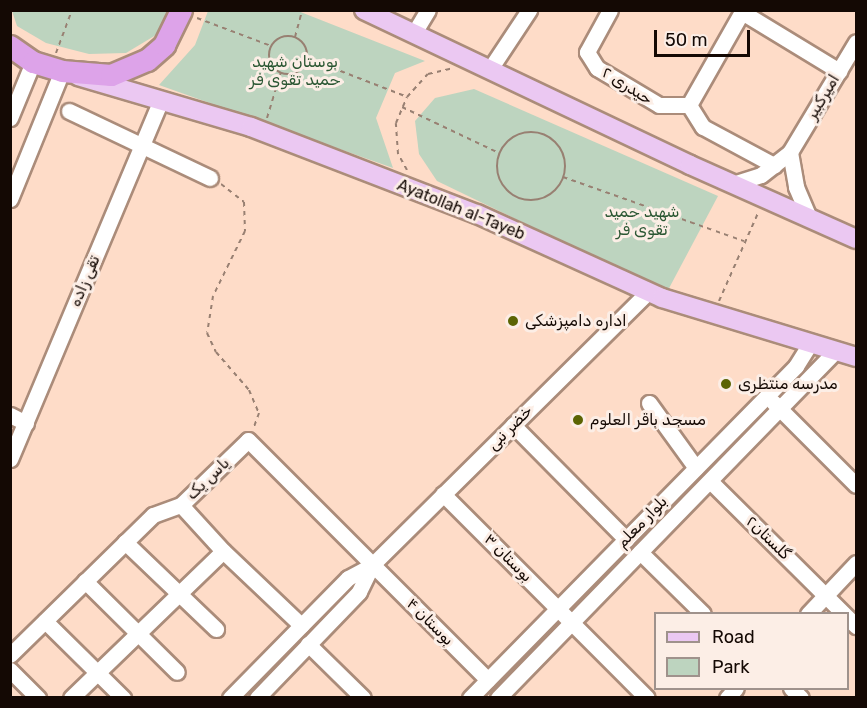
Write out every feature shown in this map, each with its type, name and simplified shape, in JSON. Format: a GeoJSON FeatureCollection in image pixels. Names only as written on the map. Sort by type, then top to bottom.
{"type":"FeatureCollection","features":[{"type":"Feature","properties":{"kind":"highway"},"geometry":{"type":"LineString","coordinates":[[10,46],[49,67],[111,75],[147,60],[174,31],[181,11]]}},
{"type":"Feature","properties":{"kind":"highway","name":"Ayatollah al-Tayeb"},"geometry":{"type":"LineString","coordinates":[[10,54],[49,67]]}},
{"type":"Feature","properties":{"kind":"main road"},"geometry":{"type":"LineString","coordinates":[[364,10],[733,184],[856,239]]}},
{"type":"Feature","properties":{"kind":"main road","name":"Ayatollah al-Tayeb"},"geometry":{"type":"LineString","coordinates":[[49,67],[263,132],[422,193],[648,292],[713,315],[856,357]]}},
{"type":"Feature","properties":{"kind":"street"},"geometry":{"type":"LineString","coordinates":[[414,33],[428,10]]}},
{"type":"Feature","properties":{"kind":"street"},"geometry":{"type":"LineString","coordinates":[[483,66],[530,10]]}},
{"type":"Feature","properties":{"kind":"street","name":"حیدری ۲"},"geometry":{"type":"LineString","coordinates":[[610,10],[587,52],[597,68],[658,105],[689,105]]}},
{"type":"Feature","properties":{"kind":"street"},"geometry":{"type":"LineString","coordinates":[[774,165],[703,127],[689,105],[743,11],[839,71]]}},
{"type":"Feature","properties":{"kind":"street","name":"امیرکبیر"},"geometry":{"type":"LineString","coordinates":[[733,184],[761,175],[790,152],[856,42]]}},
{"type":"Feature","properties":{"kind":"street"},"geometry":{"type":"LineString","coordinates":[[10,118],[49,67]]}},
{"type":"Feature","properties":{"kind":"street"},"geometry":{"type":"LineString","coordinates":[[10,199],[49,67]]}},
{"type":"Feature","properties":{"kind":"street","name":"تقی زاده"},"geometry":{"type":"LineString","coordinates":[[10,459],[160,102]]}},
{"type":"Feature","properties":{"kind":"street"},"geometry":{"type":"LineString","coordinates":[[69,111],[210,178]]}},
{"type":"Feature","properties":{"kind":"street"},"geometry":{"type":"LineString","coordinates":[[790,152],[796,187],[809,218]]}},
{"type":"Feature","properties":{"kind":"street","name":"خضر نبی"},"geometry":{"type":"LineString","coordinates":[[230,698],[348,578],[372,565],[648,292]]}},
{"type":"Feature","properties":{"kind":"street","name":"بلوار معلم"},"geometry":{"type":"LineString","coordinates":[[470,698],[796,366],[810,344]]}},
{"type":"Feature","properties":{"kind":"street","name":"بلوار معلم"},"geometry":{"type":"LineString","coordinates":[[498,698],[836,351]]}},
{"type":"Feature","properties":{"kind":"street"},"geometry":{"type":"LineString","coordinates":[[767,395],[856,485]]}},
{"type":"Feature","properties":{"kind":"street"},"geometry":{"type":"LineString","coordinates":[[650,404],[696,468]]}},
{"type":"Feature","properties":{"kind":"street"},"geometry":{"type":"LineString","coordinates":[[10,415],[26,423]]}},
{"type":"Feature","properties":{"kind":"street"},"geometry":{"type":"LineString","coordinates":[[513,425],[626,539]]}},
{"type":"Feature","properties":{"kind":"street"},"geometry":{"type":"LineString","coordinates":[[248,440],[372,565]]}},
{"type":"Feature","properties":{"kind":"street","name":"یاس یک"},"geometry":{"type":"LineString","coordinates":[[10,655],[153,515],[181,505],[248,440]]}},
{"type":"Feature","properties":{"kind":"street","name":"گلستان۲"},"geometry":{"type":"LineString","coordinates":[[710,481],[842,612]]}},
{"type":"Feature","properties":{"kind":"street","name":"بوستان ۳"},"geometry":{"type":"LineString","coordinates":[[443,494],[647,698]]}},
{"type":"Feature","properties":{"kind":"street"},"geometry":{"type":"LineString","coordinates":[[181,505],[223,551],[301,625]]}},
{"type":"Feature","properties":{"kind":"street"},"geometry":{"type":"LineString","coordinates":[[125,542],[216,629]]}},
{"type":"Feature","properties":{"kind":"street"},"geometry":{"type":"LineString","coordinates":[[71,698],[223,551]]}},
{"type":"Feature","properties":{"kind":"street"},"geometry":{"type":"LineString","coordinates":[[640,552],[701,612]]}},
{"type":"Feature","properties":{"kind":"street"},"geometry":{"type":"LineString","coordinates":[[810,612],[856,563]]}},
{"type":"Feature","properties":{"kind":"street","name":"خضر نبی"},"geometry":{"type":"LineString","coordinates":[[257,698],[359,592],[372,565]]}},
{"type":"Feature","properties":{"kind":"street","name":"بوستان ۴"},"geometry":{"type":"LineString","coordinates":[[372,565],[488,680]]}},
{"type":"Feature","properties":{"kind":"street"},"geometry":{"type":"LineString","coordinates":[[85,581],[177,672]]}},
{"type":"Feature","properties":{"kind":"street"},"geometry":{"type":"LineString","coordinates":[[45,621],[123,698]]}},
{"type":"Feature","properties":{"kind":"street"},"geometry":{"type":"LineString","coordinates":[[308,644],[363,698]]}},
{"type":"Feature","properties":{"kind":"street"},"geometry":{"type":"LineString","coordinates":[[10,670],[38,698]]}},
{"type":"Feature","properties":{"kind":"path"},"geometry":{"type":"LineString","coordinates":[[49,67],[72,10]]}},
{"type":"Feature","properties":{"kind":"path"},"geometry":{"type":"LineString","coordinates":[[295,37],[302,10]]}},
{"type":"Feature","properties":{"kind":"path"},"geometry":{"type":"LineString","coordinates":[[181,11],[271,46]]}},
{"type":"Feature","properties":{"kind":"path"},"geometry":{"type":"LineString","coordinates":[[285,36],[295,37],[307,49],[307,58],[296,72],[281,72],[272,64],[271,46],[285,36]]}},
{"type":"Feature","properties":{"kind":"path"},"geometry":{"type":"LineString","coordinates":[[307,58],[406,97]]}},
{"type":"Feature","properties":{"kind":"path"},"geometry":{"type":"LineString","coordinates":[[422,193],[398,154],[396,123],[406,97],[428,74],[483,66]]}},
{"type":"Feature","properties":{"kind":"path"},"geometry":{"type":"LineString","coordinates":[[263,132],[281,72]]}},
{"type":"Feature","properties":{"kind":"path"},"geometry":{"type":"LineString","coordinates":[[402,107],[499,153]]}},
{"type":"Feature","properties":{"kind":"path"},"geometry":{"type":"LineString","coordinates":[[536,131],[551,138],[562,150],[566,167],[563,177],[549,195],[533,201],[517,198],[503,188],[496,173],[499,153],[505,142],[519,133],[536,131]]}},
{"type":"Feature","properties":{"kind":"path"},"geometry":{"type":"LineString","coordinates":[[563,177],[744,241]]}},
{"type":"Feature","properties":{"kind":"path"},"geometry":{"type":"LineString","coordinates":[[210,178],[231,189],[244,202],[245,231],[213,296],[207,333],[216,352],[249,390],[259,413],[248,440]]}},
{"type":"Feature","properties":{"kind":"path"},"geometry":{"type":"LineString","coordinates":[[713,315],[765,198]]}},
{"type":"Feature","properties":{"kind":"green space"},"geometry":{"type":"Polygon","coordinates":[[[12,10],[169,11],[156,35],[126,53],[89,54],[46,43],[17,26],[12,10]]]}},
{"type":"Feature","properties":{"kind":"green space","name":"بوستان شهید حمید تقوی فر"},"geometry":{"type":"Polygon","coordinates":[[[208,11],[298,11],[425,61],[395,73],[376,118],[393,168],[159,85],[195,45],[208,11]]]}},
{"type":"Feature","properties":{"kind":"green space","name":"شهید حمید تقوی فر"},"geometry":{"type":"Polygon","coordinates":[[[474,89],[718,196],[667,292],[437,181],[419,154],[415,121],[435,98],[474,89]]]}},
{"type":"Feature","properties":{"kind":"place","name":"اداره دامپزشکی"},"geometry":{"type":"Point","coordinates":[513,321]}},
{"type":"Feature","properties":{"kind":"place","name":"مدرسه منتظری"},"geometry":{"type":"Point","coordinates":[726,384]}},
{"type":"Feature","properties":{"kind":"place","name":"مسجد باقر العلوم"},"geometry":{"type":"Point","coordinates":[578,420]}}]}
